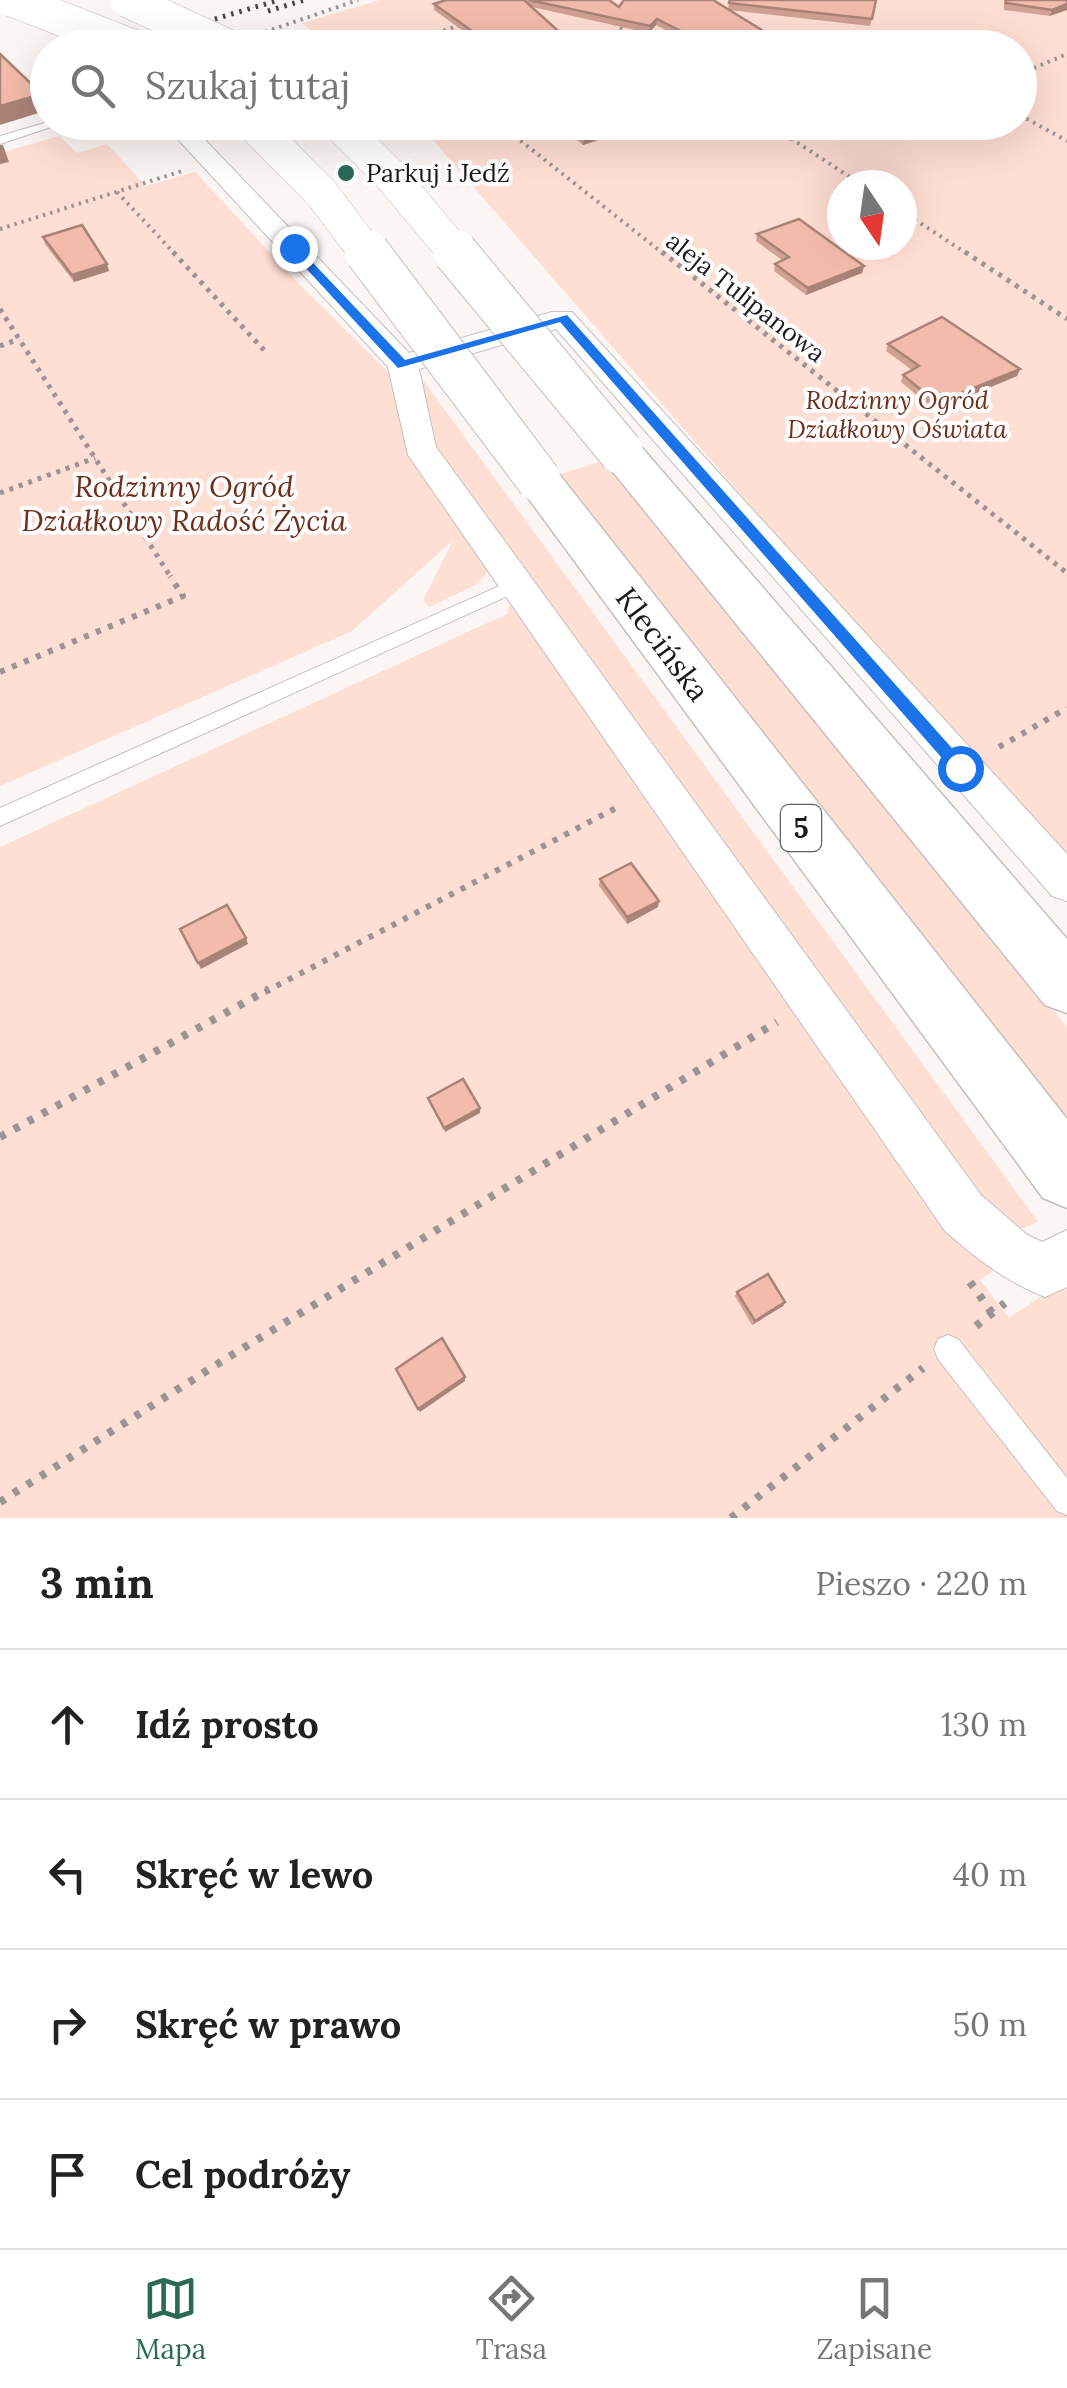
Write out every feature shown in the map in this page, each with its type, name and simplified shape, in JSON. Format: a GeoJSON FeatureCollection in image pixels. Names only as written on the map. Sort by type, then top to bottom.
{"type":"FeatureCollection","features":[{"type":"Feature","properties":{"kind":"main road"},"geometry":{"type":"LineString","coordinates":[[10,0],[89,30]]}},
{"type":"Feature","properties":{"kind":"main road"},"geometry":{"type":"LineString","coordinates":[[127,0],[209,30]]}},
{"type":"Feature","properties":{"kind":"main road","name":"Klecińska"},"geometry":{"type":"LineString","coordinates":[[269,140],[324,196],[1067,1174]]}},
{"type":"Feature","properties":{"kind":"main road"},"geometry":{"type":"LineString","coordinates":[[355,140],[390,176],[1067,985]]}},
{"type":"Feature","properties":{"kind":"street"},"geometry":{"type":"LineString","coordinates":[[191,140],[403,365],[420,448],[964,1213],[1008,1252],[1056,1263]]}},
{"type":"Feature","properties":{"kind":"street"},"geometry":{"type":"LineString","coordinates":[[403,365],[562,318],[960,768],[1067,883]]}},
{"type":"Feature","properties":{"kind":"lane"},"geometry":{"type":"LineString","coordinates":[[0,4],[10,0]]}},
{"type":"Feature","properties":{"kind":"lane"},"geometry":{"type":"LineString","coordinates":[[0,140],[30,131]]}},
{"type":"Feature","properties":{"kind":"lane"},"geometry":{"type":"LineString","coordinates":[[0,817],[515,585]]}},
{"type":"Feature","properties":{"kind":"lane"},"geometry":{"type":"LineString","coordinates":[[948,1348],[1067,1501]]}},
{"type":"Feature","properties":{"kind":"path"},"geometry":{"type":"LineString","coordinates":[[267,30],[358,0]]}},
{"type":"Feature","properties":{"kind":"path"},"geometry":{"type":"LineString","coordinates":[[606,14],[624,30]]}},
{"type":"Feature","properties":{"kind":"path"},"geometry":{"type":"LineString","coordinates":[[447,30],[467,23]]}},
{"type":"Feature","properties":{"kind":"path"},"geometry":{"type":"LineString","coordinates":[[1037,67],[1067,54]]}},
{"type":"Feature","properties":{"kind":"path"},"geometry":{"type":"LineString","coordinates":[[1037,125],[1067,142]]}},
{"type":"Feature","properties":{"kind":"path","name":"aleja Tulipanowa"},"geometry":{"type":"LineString","coordinates":[[520,140],[1067,572]]}},
{"type":"Feature","properties":{"kind":"path"},"geometry":{"type":"LineString","coordinates":[[793,140],[839,170]]}},
{"type":"Feature","properties":{"kind":"path"},"geometry":{"type":"LineString","coordinates":[[0,228],[212,162]]}},
{"type":"Feature","properties":{"kind":"path"},"geometry":{"type":"LineString","coordinates":[[117,192],[264,350]]}},
{"type":"Feature","properties":{"kind":"path"},"geometry":{"type":"LineString","coordinates":[[917,221],[1067,319]]}},
{"type":"Feature","properties":{"kind":"path"},"geometry":{"type":"LineString","coordinates":[[0,309],[183,596],[0,672]]}},
{"type":"Feature","properties":{"kind":"path"},"geometry":{"type":"LineString","coordinates":[[0,346],[19,339]]}},
{"type":"Feature","properties":{"kind":"path"},"geometry":{"type":"LineString","coordinates":[[0,493],[95,458]]}},
{"type":"Feature","properties":{"kind":"path"},"geometry":{"type":"LineString","coordinates":[[960,768],[1067,708]]}},
{"type":"Feature","properties":{"kind":"path"},"geometry":{"type":"LineString","coordinates":[[0,1136],[343,949],[616,808]]}},
{"type":"Feature","properties":{"kind":"path"},"geometry":{"type":"LineString","coordinates":[[0,1502],[780,1020],[790,1034]]}},
{"type":"Feature","properties":{"kind":"path"},"geometry":{"type":"LineString","coordinates":[[731,1518],[1056,1263]]}},
{"type":"Feature","properties":{"kind":"path"},"geometry":{"type":"LineString","coordinates":[[965,1276],[992,1313]]}},
{"type":"Feature","properties":{"kind":"green space","name":"Rodzinny Ogród Działkowy Oświata"},"geometry":{"type":"Polygon","coordinates":[[[380,0],[1067,0],[1067,859],[862,634],[433,140],[1037,140],[1037,30],[311,30],[302,23],[380,0]]]}},
{"type":"Feature","properties":{"kind":"green space","name":"Rodzinny Ogród Działkowy Radość Życia"},"geometry":{"type":"Polygon","coordinates":[[[45,140],[63,140],[77,153],[107,144],[146,186],[195,172],[388,372],[405,441],[488,571],[477,584],[429,607],[423,600],[454,539],[352,631],[0,786],[0,153],[45,140]]]}},
{"type":"Feature","properties":{"kind":"green space"},"geometry":{"type":"Polygon","coordinates":[[[420,376],[1038,1222],[1014,1232],[1002,1227],[436,452],[420,376]]]}},
{"type":"Feature","properties":{"kind":"green space"},"geometry":{"type":"Polygon","coordinates":[[[602,461],[1067,1027],[1067,1123],[561,474],[602,461]]]}},
{"type":"Feature","properties":{"kind":"green space"},"geometry":{"type":"Polygon","coordinates":[[[509,604],[520,612],[998,1267],[980,1280],[1009,1318],[1067,1279],[1067,1518],[0,1518],[0,847],[507,614],[509,604]]]}},
{"type":"Feature","properties":{"kind":"building"},"geometry":{"type":"Polygon","coordinates":[[[446,0],[524,0],[557,30],[471,30],[434,4],[446,0]]]}},
{"type":"Feature","properties":{"kind":"building"},"geometry":{"type":"Polygon","coordinates":[[[529,0],[609,0],[619,7],[624,0],[713,0],[762,30],[679,30],[657,19],[650,26],[529,0]]]}},
{"type":"Feature","properties":{"kind":"building"},"geometry":{"type":"Polygon","coordinates":[[[876,0],[872,19],[729,3],[876,0]]]}},
{"type":"Feature","properties":{"kind":"building"},"geometry":{"type":"Polygon","coordinates":[[[1006,0],[1067,0],[1067,4],[1052,10],[1006,0]]]}},
{"type":"Feature","properties":{"kind":"building"},"geometry":{"type":"Polygon","coordinates":[[[0,54],[30,83],[30,97],[0,106],[0,54]]]}},
{"type":"Feature","properties":{"kind":"building"},"geometry":{"type":"Polygon","coordinates":[[[799,219],[827,239],[827,260],[856,260],[864,266],[808,288],[775,264],[789,257],[757,234],[799,219]]]}},
{"type":"Feature","properties":{"kind":"building"},"geometry":{"type":"Polygon","coordinates":[[[82,225],[107,264],[72,275],[43,237],[82,225]]]}},
{"type":"Feature","properties":{"kind":"building"},"geometry":{"type":"Polygon","coordinates":[[[942,317],[1020,369],[937,403],[903,375],[919,366],[888,344],[942,317]]]}},
{"type":"Feature","properties":{"kind":"building"},"geometry":{"type":"Polygon","coordinates":[[[631,863],[659,901],[627,917],[600,879],[631,863]]]}},
{"type":"Feature","properties":{"kind":"building"},"geometry":{"type":"Polygon","coordinates":[[[227,905],[246,938],[198,963],[180,929],[227,905]]]}},
{"type":"Feature","properties":{"kind":"building"},"geometry":{"type":"Polygon","coordinates":[[[463,1079],[480,1108],[444,1128],[428,1098],[463,1079]]]}},
{"type":"Feature","properties":{"kind":"building"},"geometry":{"type":"Polygon","coordinates":[[[768,1274],[785,1302],[755,1321],[737,1292],[768,1274]]]}},
{"type":"Feature","properties":{"kind":"building"},"geometry":{"type":"Polygon","coordinates":[[[442,1338],[465,1377],[418,1409],[396,1369],[442,1338]]]}},
{"type":"Feature","properties":{"kind":"railway"},"geometry":{"type":"LineString","coordinates":[[178,30],[279,0]]}},
{"type":"Feature","properties":{"kind":"railway"},"geometry":{"type":"LineString","coordinates":[[268,11],[304,0]]}},
{"type":"Feature","properties":{"kind":"railway"},"geometry":{"type":"LineString","coordinates":[[0,90],[30,81]]}},
{"type":"Feature","properties":{"kind":"place","name":"Parkuj i Jedź"},"geometry":{"type":"Point","coordinates":[346,173]}},
{"type":"Feature","properties":{"kind":"route"},"geometry":{"type":"LineString","coordinates":[[294,248],[403,365],[562,318],[960,768]]}}]}
